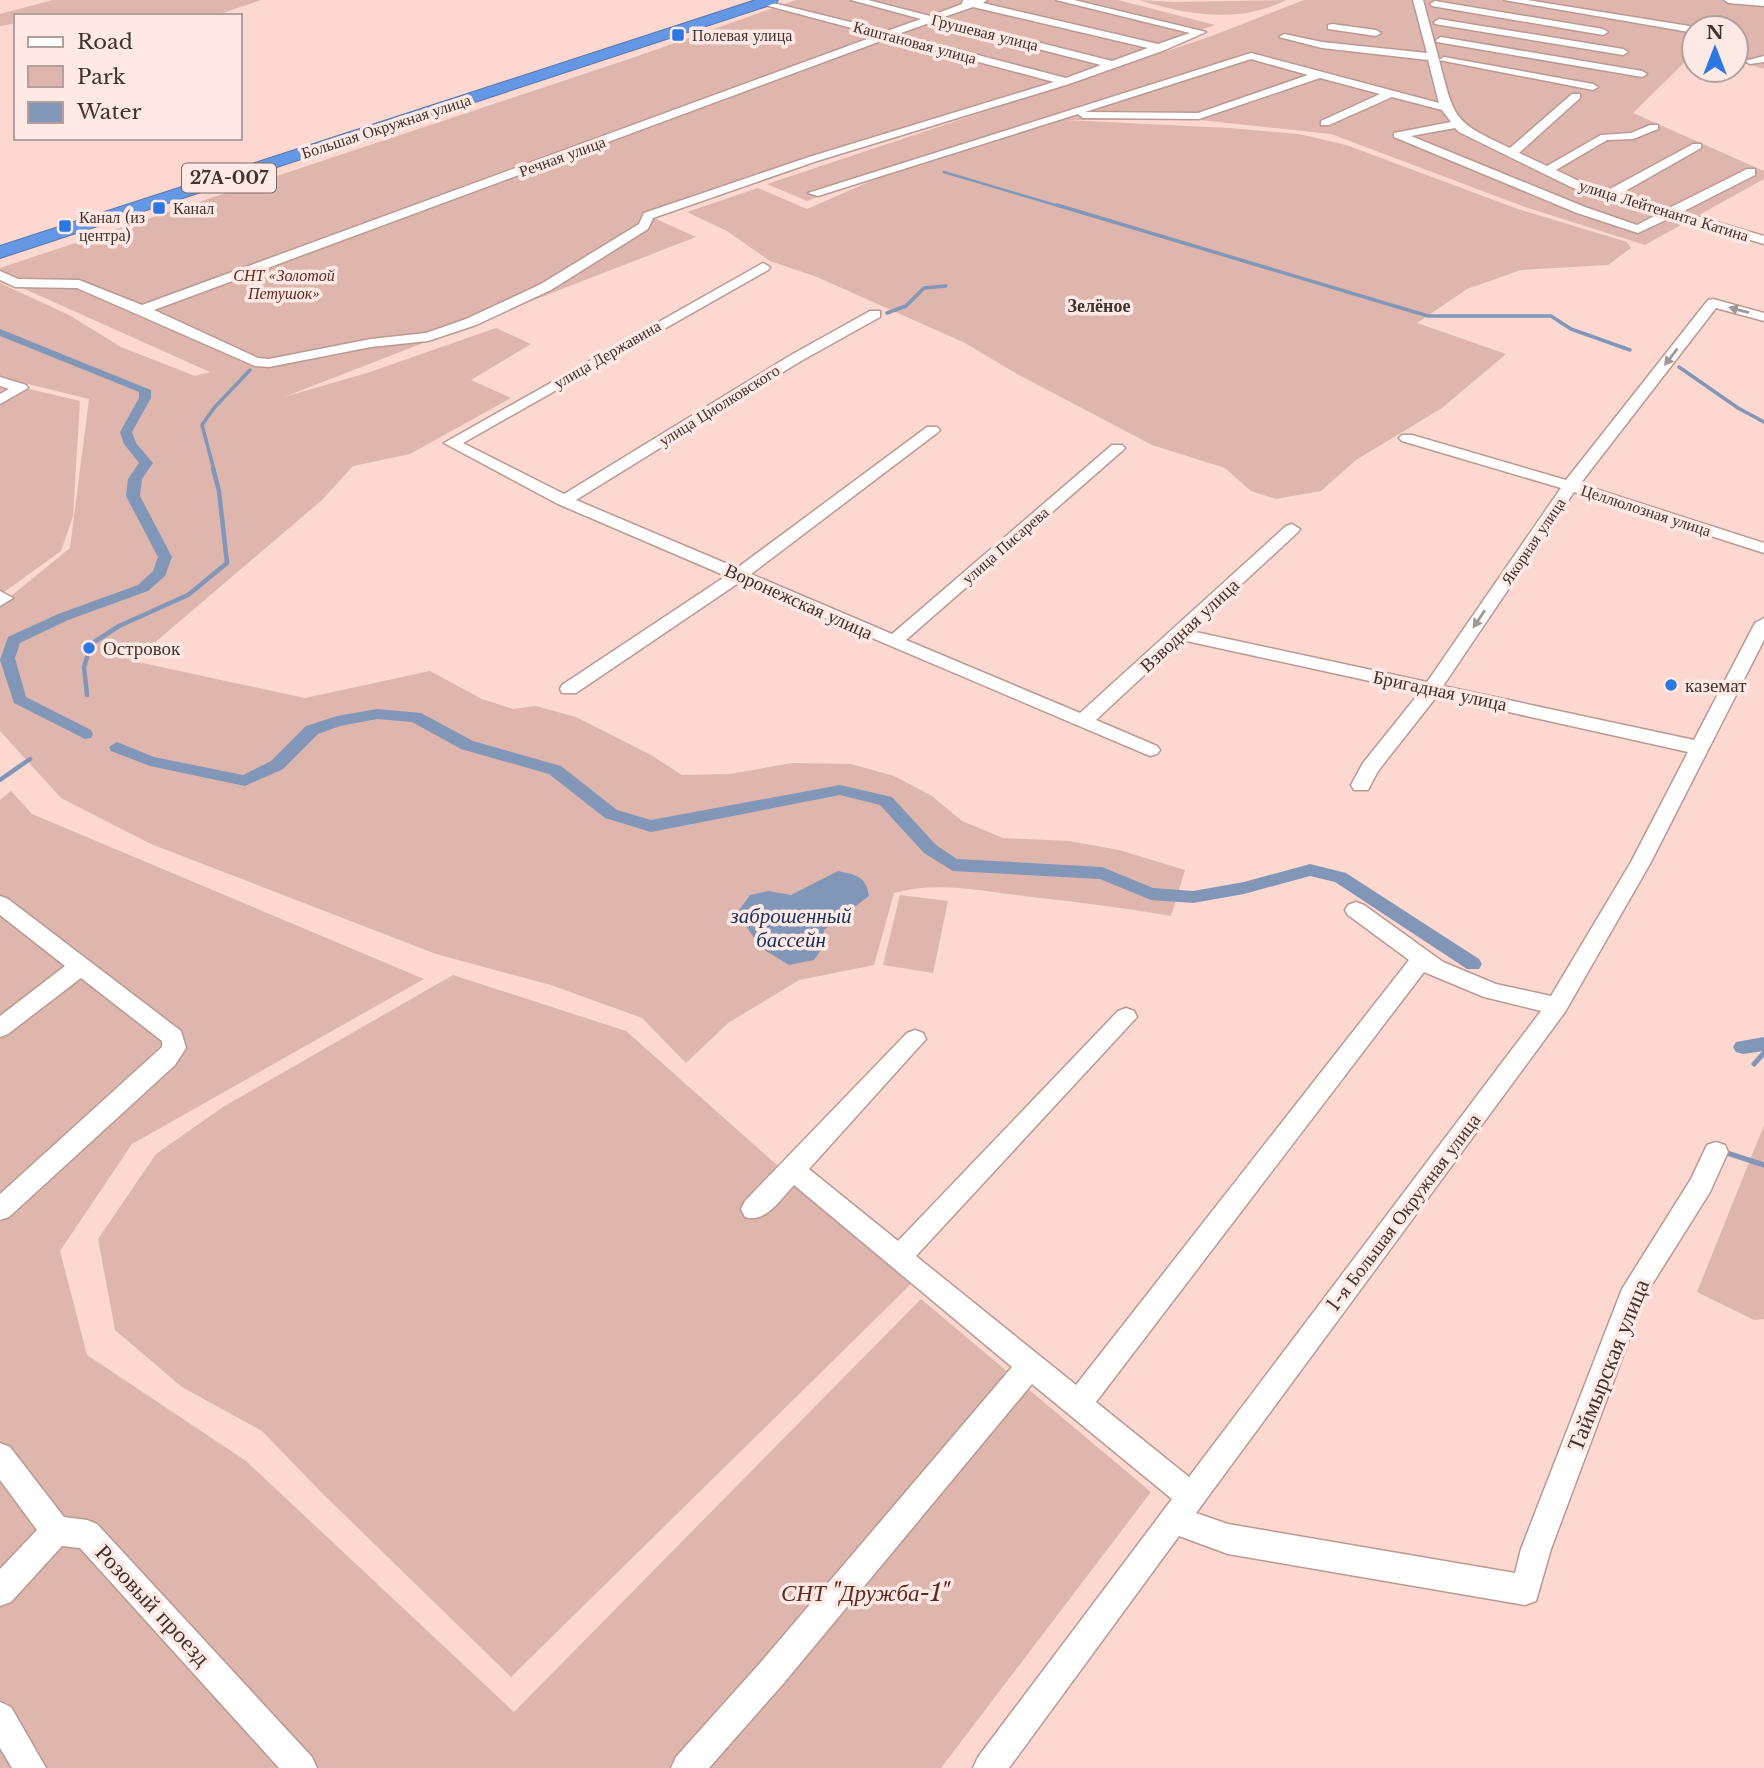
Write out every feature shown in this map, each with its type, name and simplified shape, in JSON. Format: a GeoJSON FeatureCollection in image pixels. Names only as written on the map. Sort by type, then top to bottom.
{"type":"FeatureCollection","features":[{"type":"Feature","properties":{"kind":"highway","name":"Большая Окружная улица"},"geometry":{"type":"LineString","coordinates":[[0,252],[768,1]]}},
{"type":"Feature","properties":{"kind":"street","name":"Грушевая улица"},"geometry":{"type":"LineString","coordinates":[[856,0],[1114,65]]}},
{"type":"Feature","properties":{"kind":"street"},"geometry":{"type":"LineString","coordinates":[[957,0],[977,2],[1161,48]]}},
{"type":"Feature","properties":{"kind":"street"},"geometry":{"type":"LineString","coordinates":[[0,275],[15,283],[79,285],[261,363],[371,343],[428,337],[471,322],[546,288],[644,226],[648,216],[813,159],[1065,82],[1201,32],[1061,0]]}},
{"type":"Feature","properties":{"kind":"street","name":"улица Лейтенанта Катина"},"geometry":{"type":"LineString","coordinates":[[1418,0],[1439,59],[1438,77],[1446,108],[1463,130],[1577,185],[1764,240]]}},
{"type":"Feature","properties":{"kind":"street"},"geometry":{"type":"LineString","coordinates":[[1509,0],[1680,28]]}},
{"type":"Feature","properties":{"kind":"street"},"geometry":{"type":"LineString","coordinates":[[1729,0],[1764,3]]}},
{"type":"Feature","properties":{"kind":"street","name":"Каштановая улица"},"geometry":{"type":"LineString","coordinates":[[768,1],[1065,82]]}},
{"type":"Feature","properties":{"kind":"street","name":"Речная улица"},"geometry":{"type":"LineString","coordinates":[[142,310],[977,2]]}},
{"type":"Feature","properties":{"kind":"street"},"geometry":{"type":"LineString","coordinates":[[1439,59],[1441,40],[1434,2],[1603,32]]}},
{"type":"Feature","properties":{"kind":"street"},"geometry":{"type":"LineString","coordinates":[[1372,20],[1379,51]]}},
{"type":"Feature","properties":{"kind":"street"},"geometry":{"type":"LineString","coordinates":[[1439,22],[1623,52]]}},
{"type":"Feature","properties":{"kind":"street"},"geometry":{"type":"LineString","coordinates":[[1332,27],[1376,33]]}},
{"type":"Feature","properties":{"kind":"street"},"geometry":{"type":"LineString","coordinates":[[1284,37],[1322,45],[1439,59],[1592,87]]}},
{"type":"Feature","properties":{"kind":"street"},"geometry":{"type":"LineString","coordinates":[[1441,40],[1642,74]]}},
{"type":"Feature","properties":{"kind":"street"},"geometry":{"type":"LineString","coordinates":[[814,193],[1251,56],[1446,108]]}},
{"type":"Feature","properties":{"kind":"street"},"geometry":{"type":"LineString","coordinates":[[1750,61],[1764,59]]}},
{"type":"Feature","properties":{"kind":"street"},"geometry":{"type":"LineString","coordinates":[[1059,115],[1199,116],[1320,74]]}},
{"type":"Feature","properties":{"kind":"street"},"geometry":{"type":"LineString","coordinates":[[1325,123],[1391,93]]}},
{"type":"Feature","properties":{"kind":"street"},"geometry":{"type":"LineString","coordinates":[[1512,153],[1576,96]]}},
{"type":"Feature","properties":{"kind":"street"},"geometry":{"type":"LineString","coordinates":[[1458,124],[1398,135],[1581,210],[1638,229],[1751,172]]}},
{"type":"Feature","properties":{"kind":"street"},"geometry":{"type":"LineString","coordinates":[[1548,171],[1605,137],[1633,136],[1654,127]]}},
{"type":"Feature","properties":{"kind":"street"},"geometry":{"type":"LineString","coordinates":[[1609,195],[1697,146]]}},
{"type":"Feature","properties":{"kind":"street","name":"улица Державина"},"geometry":{"type":"LineString","coordinates":[[452,443],[762,267]]}},
{"type":"Feature","properties":{"kind":"street","name":"Якорная улица"},"geometry":{"type":"LineString","coordinates":[[1361,785],[1370,768],[1396,738],[1432,688],[1570,486],[1713,303],[1764,317]]}},
{"type":"Feature","properties":{"kind":"street","name":"улица Циолковского"},"geometry":{"type":"LineString","coordinates":[[564,501],[796,358],[875,314]]}},
{"type":"Feature","properties":{"kind":"street"},"geometry":{"type":"LineString","coordinates":[[0,381],[21,388],[0,400]]}},
{"type":"Feature","properties":{"kind":"street"},"geometry":{"type":"LineString","coordinates":[[569,690],[739,575],[932,430]]}},
{"type":"Feature","properties":{"kind":"street","name":"Целлюлозная улица"},"geometry":{"type":"LineString","coordinates":[[1406,438],[1570,486],[1764,548]]}},
{"type":"Feature","properties":{"kind":"street","name":"Воронежская улица"},"geometry":{"type":"LineString","coordinates":[[452,443],[564,501],[1150,750]]}},
{"type":"Feature","properties":{"kind":"street","name":"улица Писарева"},"geometry":{"type":"LineString","coordinates":[[893,642],[1117,448]]}},
{"type":"Feature","properties":{"kind":"street","name":"Взводная улица"},"geometry":{"type":"LineString","coordinates":[[1084,720],[1181,634],[1292,529]]}},
{"type":"Feature","properties":{"kind":"street","name":"1-я Большая Окружная улица"},"geometry":{"type":"LineString","coordinates":[[989,1768],[1557,1006],[1642,862],[1763,628]]}},
{"type":"Feature","properties":{"kind":"street","name":"Бригадная улица"},"geometry":{"type":"LineString","coordinates":[[1181,634],[1700,748]]}},
{"type":"Feature","properties":{"kind":"street"},"geometry":{"type":"LineString","coordinates":[[0,904],[173,1037],[174,1048],[167,1059],[0,1209]]}},
{"type":"Feature","properties":{"kind":"street"},"geometry":{"type":"LineString","coordinates":[[1356,910],[1435,968],[1492,991],[1557,1006]]}},
{"type":"Feature","properties":{"kind":"street"},"geometry":{"type":"LineString","coordinates":[[1078,1404],[1422,959]]}},
{"type":"Feature","properties":{"kind":"street"},"geometry":{"type":"LineString","coordinates":[[0,1028],[82,965]]}},
{"type":"Feature","properties":{"kind":"street"},"geometry":{"type":"LineString","coordinates":[[899,1257],[1126,1017]]}},
{"type":"Feature","properties":{"kind":"street"},"geometry":{"type":"LineString","coordinates":[[754,1209],[915,1039]]}},
{"type":"Feature","properties":{"kind":"street","name":"Таймырская улица"},"geometry":{"type":"LineString","coordinates":[[1183,1508],[1227,1539],[1524,1590],[1536,1549],[1635,1289],[1701,1185],[1716,1152]]}},
{"type":"Feature","properties":{"kind":"street"},"geometry":{"type":"LineString","coordinates":[[793,1170],[1078,1404],[1183,1508]]}},
{"type":"Feature","properties":{"kind":"street"},"geometry":{"type":"LineString","coordinates":[[687,1768],[772,1673],[1031,1365]]}},
{"type":"Feature","properties":{"kind":"street"},"geometry":{"type":"LineString","coordinates":[[0,1457],[56,1531],[0,1591]]}},
{"type":"Feature","properties":{"kind":"street","name":"Розовый проезд"},"geometry":{"type":"LineString","coordinates":[[56,1531],[87,1534],[301,1768]]}},
{"type":"Feature","properties":{"kind":"street"},"geometry":{"type":"LineString","coordinates":[[0,1718],[30,1768]]}},
{"type":"Feature","properties":{"kind":"green space"},"geometry":{"type":"Polygon","coordinates":[[[53,0],[261,0],[220,14],[14,14],[14,23],[0,26],[0,14],[53,0]]]}},
{"type":"Feature","properties":{"kind":"green space","name":"СНТ «Золотой Петушок»"},"geometry":{"type":"Polygon","coordinates":[[[796,0],[1118,0],[1215,25],[654,218],[696,237],[284,397],[367,373],[496,328],[531,344],[471,380],[511,398],[410,454],[353,466],[322,500],[133,661],[305,698],[430,671],[482,699],[513,709],[536,706],[576,717],[651,755],[682,775],[730,774],[792,763],[851,764],[894,776],[932,796],[962,821],[1003,838],[1069,841],[1119,850],[1185,870],[1171,916],[963,888],[928,887],[894,893],[874,965],[799,980],[728,1023],[686,1063],[642,1018],[551,985],[436,954],[151,844],[61,798],[0,731],[0,605],[70,548],[89,399],[0,377],[0,283],[69,315],[121,347],[195,376],[210,372],[0,278],[0,268],[638,56],[796,0]]]}},
{"type":"Feature","properties":{"kind":"green space"},"geometry":{"type":"Polygon","coordinates":[[[1139,0],[1286,0],[1251,12],[1213,15],[1175,10],[1139,0]]]}},
{"type":"Feature","properties":{"kind":"green space"},"geometry":{"type":"Polygon","coordinates":[[[1304,0],[1764,0],[1764,69],[1750,65],[1750,14],[1680,14],[1680,67],[1633,113],[1764,171],[1764,179],[1645,245],[1525,207],[1331,134],[1200,120],[1066,120],[1299,134],[1346,145],[1518,209],[1627,242],[1631,248],[1608,265],[1521,270],[1467,289],[1417,323],[1506,354],[1442,408],[1356,460],[1321,491],[1276,499],[1251,491],[1225,468],[1152,445],[1017,374],[965,343],[817,277],[770,261],[727,231],[687,212],[758,188],[807,209],[894,171],[984,141],[1061,120],[1043,120],[929,153],[807,201],[767,184],[1209,37],[1304,0]]]}},
{"type":"Feature","properties":{"kind":"green space"},"geometry":{"type":"Polygon","coordinates":[[[0,382],[80,401],[73,516],[61,551],[0,595],[0,382]]]}},
{"type":"Feature","properties":{"kind":"green space","name":"СНТ \"Дружба-1\""},"geometry":{"type":"Polygon","coordinates":[[[11,791],[32,814],[424,979],[132,1144],[60,1251],[87,1355],[246,1461],[514,1712],[921,1299],[1151,1492],[941,1768],[0,1768],[0,800],[11,791]]]}},
{"type":"Feature","properties":{"kind":"green space"},"geometry":{"type":"Polygon","coordinates":[[[900,895],[948,901],[933,973],[883,965],[900,895]]]}},
{"type":"Feature","properties":{"kind":"green space"},"geometry":{"type":"Polygon","coordinates":[[[453,975],[626,1031],[911,1284],[511,1677],[262,1431],[182,1387],[115,1330],[98,1239],[156,1154],[223,1107],[453,975]]]}},
{"type":"Feature","properties":{"kind":"green space"},"geometry":{"type":"Polygon","coordinates":[[[1764,1125],[1764,1319],[1754,1320],[1697,1292],[1764,1125]]]}},
{"type":"Feature","properties":{"kind":"water","name":"заброшенный бассейн"},"geometry":{"type":"Polygon","coordinates":[[[838,871],[863,880],[869,896],[824,930],[823,947],[814,960],[789,965],[761,948],[737,913],[750,895],[768,891],[791,895],[838,871]]]}},
{"type":"Feature","properties":{"kind":"waterway"},"geometry":{"type":"LineString","coordinates":[[944,172],[1062,207]]}},
{"type":"Feature","properties":{"kind":"waterway"},"geometry":{"type":"LineString","coordinates":[[1057,205],[1428,316],[1551,316],[1571,329],[1630,350]]}},
{"type":"Feature","properties":{"kind":"waterway"},"geometry":{"type":"LineString","coordinates":[[887,313],[906,306],[924,288],[946,286]]}},
{"type":"Feature","properties":{"kind":"waterway"},"geometry":{"type":"LineString","coordinates":[[0,332],[145,390],[145,398],[126,432],[130,444],[146,463],[135,479],[133,496],[165,557],[160,573],[143,588],[63,617],[13,640],[7,658],[19,700],[85,734]]}},
{"type":"Feature","properties":{"kind":"waterway"},"geometry":{"type":"LineString","coordinates":[[1679,367],[1738,408],[1764,422]]}},
{"type":"Feature","properties":{"kind":"waterway"},"geometry":{"type":"LineString","coordinates":[[214,470],[202,425],[214,408],[250,370]]}},
{"type":"Feature","properties":{"kind":"waterway"},"geometry":{"type":"LineString","coordinates":[[87,695],[84,667],[91,644],[119,626],[188,595],[227,563],[219,491],[213,468]]}},
{"type":"Feature","properties":{"kind":"waterway"},"geometry":{"type":"LineString","coordinates":[[117,747],[150,761],[245,781],[277,765],[312,730],[337,721],[377,714],[415,717],[467,745],[555,770],[611,814],[651,826],[840,790],[886,801],[930,849],[953,865],[1102,873],[1151,894],[1193,897],[1244,888],[1310,870],[1340,877],[1473,964]]}},
{"type":"Feature","properties":{"kind":"waterway"},"geometry":{"type":"LineString","coordinates":[[0,780],[30,759]]}},
{"type":"Feature","properties":{"kind":"waterway"},"geometry":{"type":"LineString","coordinates":[[1743,1047],[1764,1044]]}},
{"type":"Feature","properties":{"kind":"waterway"},"geometry":{"type":"LineString","coordinates":[[1754,1064],[1764,1053]]}},
{"type":"Feature","properties":{"kind":"waterway"},"geometry":{"type":"LineString","coordinates":[[1724,1152],[1764,1165]]}},
{"type":"Feature","properties":{"kind":"place","name":"Полевая улица"},"geometry":{"type":"Point","coordinates":[678,35]}},
{"type":"Feature","properties":{"kind":"place","name":"Канал"},"geometry":{"type":"Point","coordinates":[159,208]}},
{"type":"Feature","properties":{"kind":"place","name":"Канал (из центра)"},"geometry":{"type":"Point","coordinates":[65,226]}},
{"type":"Feature","properties":{"kind":"place","name":"Островок"},"geometry":{"type":"Point","coordinates":[89,648]}},
{"type":"Feature","properties":{"kind":"place","name":"каземат"},"geometry":{"type":"Point","coordinates":[1671,685]}},
{"type":"Feature","properties":{"kind":"district","name":"Зелёное"},"geometry":{"type":"Point","coordinates":[1099,306]}}]}
